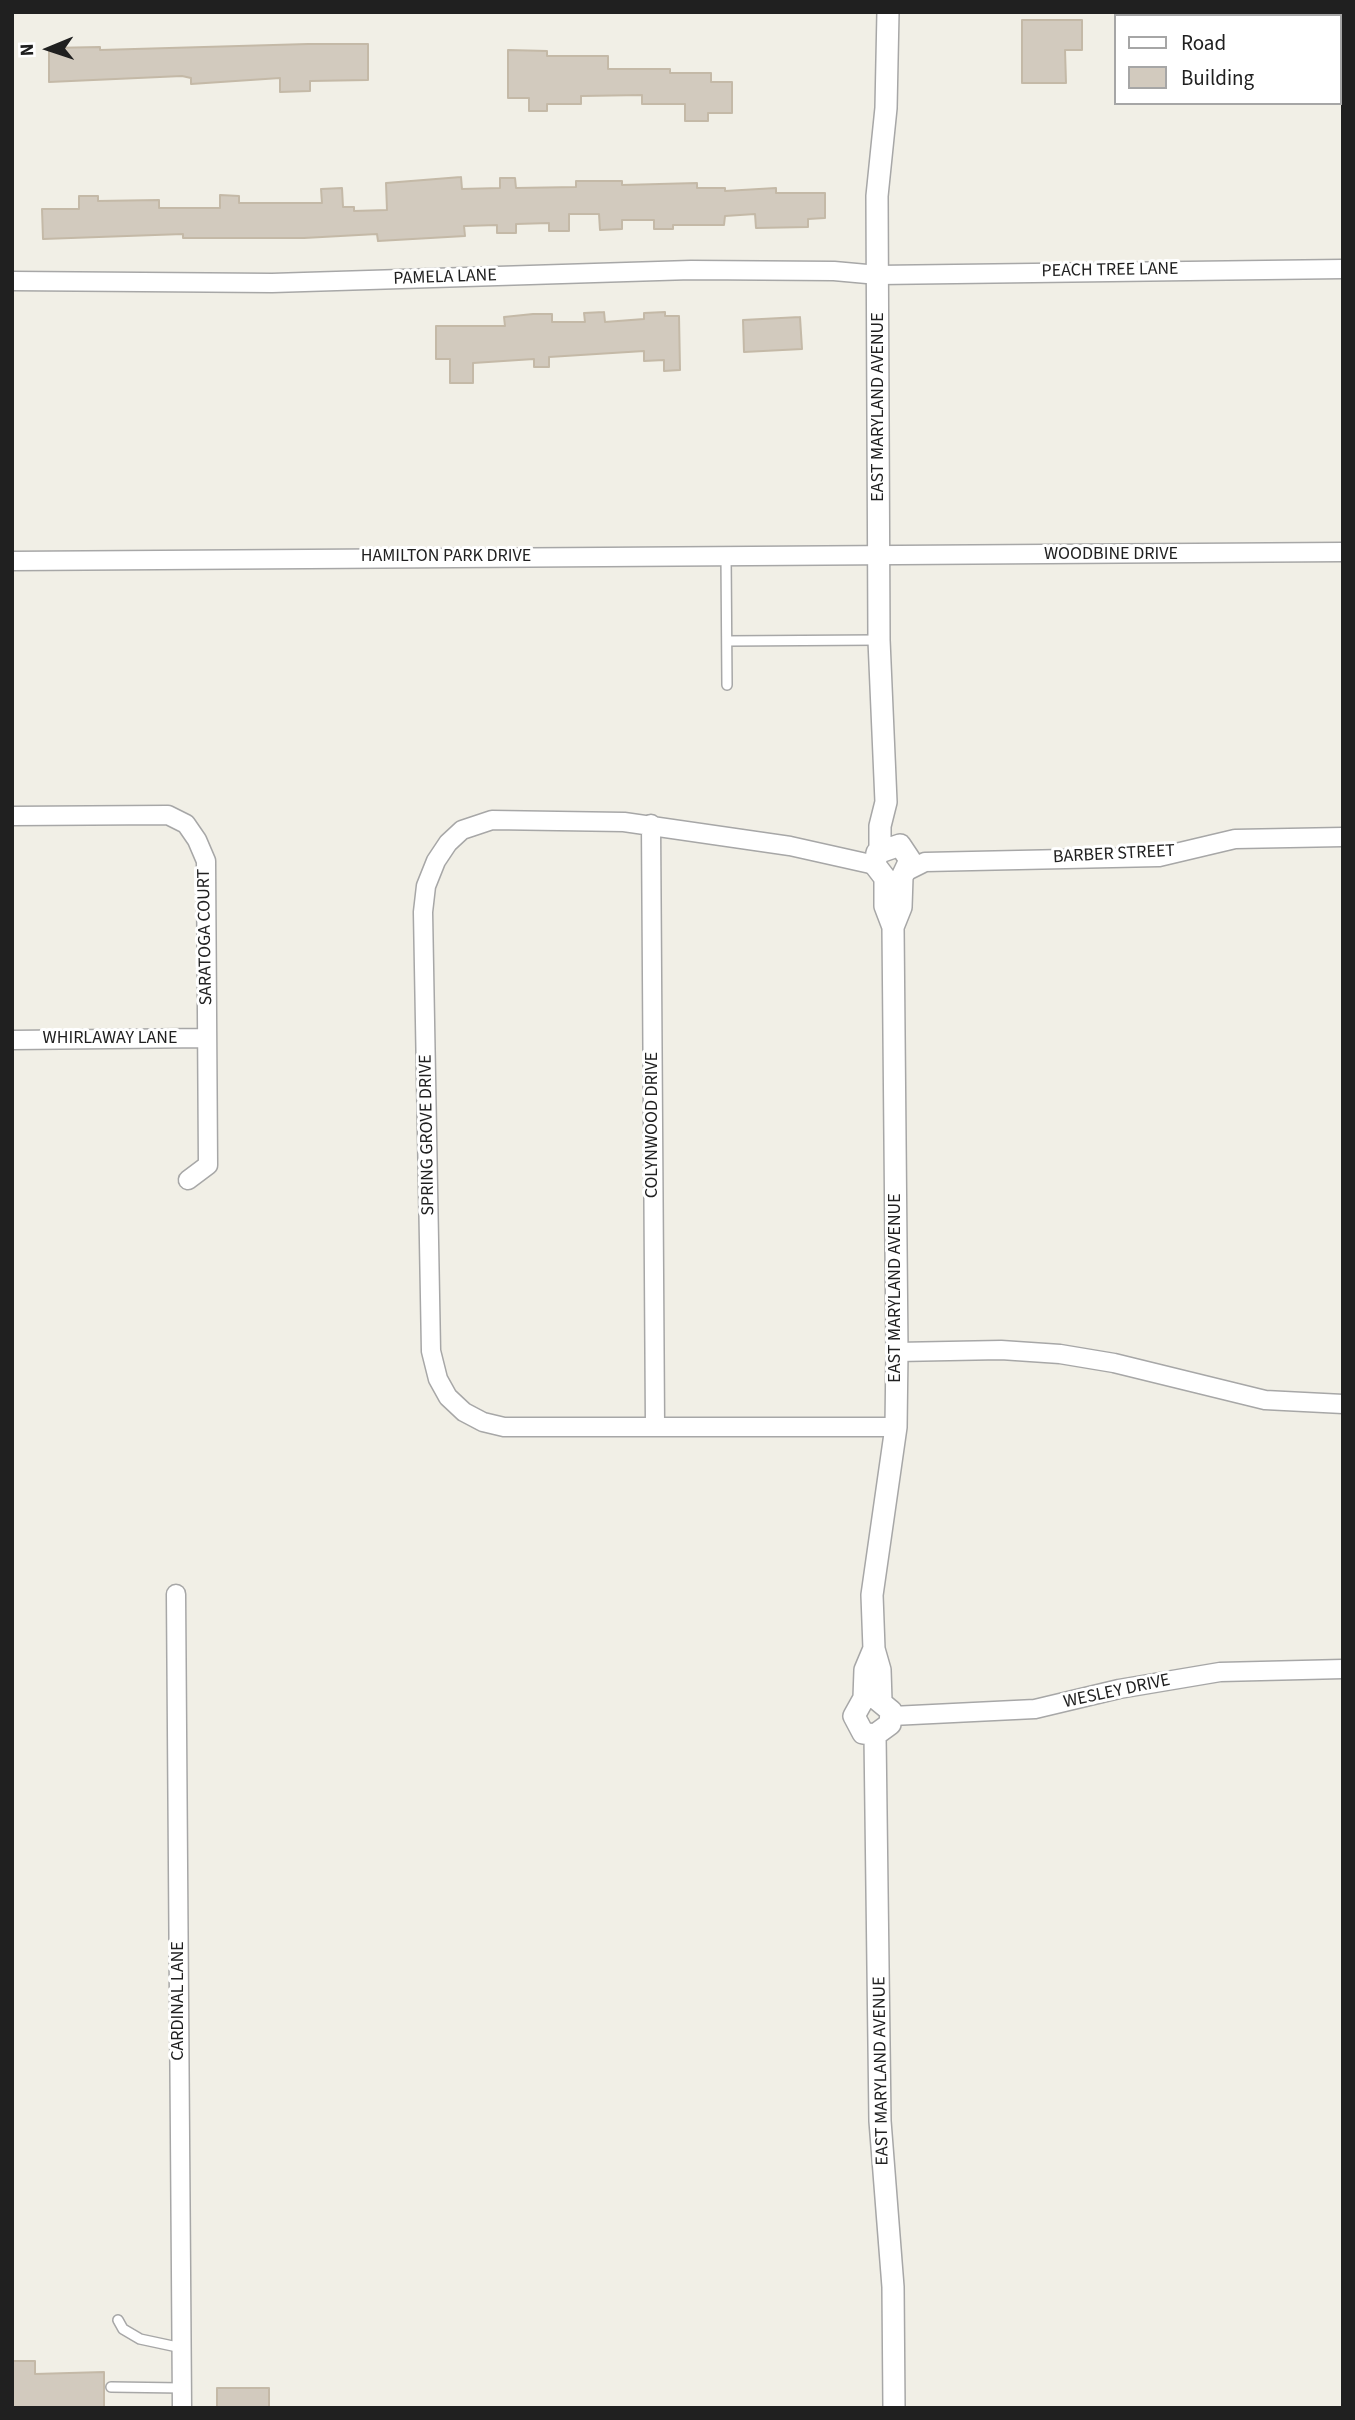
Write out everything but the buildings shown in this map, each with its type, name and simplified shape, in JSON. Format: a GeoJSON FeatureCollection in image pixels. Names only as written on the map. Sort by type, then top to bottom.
{"type":"FeatureCollection","features":[{"type":"Feature","properties":{"kind":"street","name":"EAST MARYLAND AVENUE"},"geometry":{"type":"LineString","coordinates":[[888,12],[886,108],[877,196],[879,640],[886,802],[895,814],[892,862],[901,907],[892,927],[896,1427],[872,1595],[874,1648],[880,1670],[879,1705],[854,1716],[863,1732],[874,1735],[880,2121],[893,2287],[894,2408]]}},
{"type":"Feature","properties":{"kind":"street","name":"PEACH TREE LANE"},"geometry":{"type":"LineString","coordinates":[[878,275],[1343,269]]}},
{"type":"Feature","properties":{"kind":"street","name":"PAMELA LANE"},"geometry":{"type":"LineString","coordinates":[[12,281],[284,283],[691,270],[834,271],[878,275]]}},
{"type":"Feature","properties":{"kind":"street","name":"WOODBINE DRIVE"},"geometry":{"type":"LineString","coordinates":[[879,554],[1343,552]]}},
{"type":"Feature","properties":{"kind":"street","name":"HAMILTON PARK DRIVE"},"geometry":{"type":"LineString","coordinates":[[12,561],[879,554]]}},
{"type":"Feature","properties":{"kind":"street","name":"SARATOGA COURT"},"geometry":{"type":"LineString","coordinates":[[12,816],[168,815],[187,824],[206,861],[208,1165],[188,1180]]}},
{"type":"Feature","properties":{"kind":"street","name":"SPRING GROVE DRIVE"},"geometry":{"type":"LineString","coordinates":[[892,862],[651,824],[571,819],[479,822],[462,830],[448,843],[436,861],[426,886],[423,912],[431,1351],[438,1379],[448,1397],[464,1412],[493,1424],[896,1427]]}},
{"type":"Feature","properties":{"kind":"street","name":"COLYNWOOD DRIVE"},"geometry":{"type":"LineString","coordinates":[[651,824],[654,1425]]}},
{"type":"Feature","properties":{"kind":"street","name":"BARBER STREET"},"geometry":{"type":"LineString","coordinates":[[892,862],[1159,857],[1235,839],[1343,837]]}},
{"type":"Feature","properties":{"kind":"street","name":"WHIRLAWAY LANE"},"geometry":{"type":"LineString","coordinates":[[12,1040],[207,1038]]}},
{"type":"Feature","properties":{"kind":"street"},"geometry":{"type":"LineString","coordinates":[[897,1352],[1001,1350],[1060,1354],[1114,1363],[1265,1400],[1343,1404]]}},
{"type":"Feature","properties":{"kind":"street","name":"CARDINAL LANE"},"geometry":{"type":"LineString","coordinates":[[176,1594],[182,2408]]}},
{"type":"Feature","properties":{"kind":"street","name":"WESLEY DRIVE"},"geometry":{"type":"LineString","coordinates":[[879,1705],[1035,1709],[1119,1689],[1220,1672],[1343,1670]]}},
{"type":"Feature","properties":{"kind":"street"},"geometry":{"type":"LineString","coordinates":[[874,1735],[890,1724],[879,1705]]}},
{"type":"Feature","properties":{"kind":"lane"},"geometry":{"type":"LineString","coordinates":[[726,555],[727,685]]}},
{"type":"Feature","properties":{"kind":"lane"},"geometry":{"type":"LineString","coordinates":[[727,641],[879,640]]}},
{"type":"Feature","properties":{"kind":"lane"},"geometry":{"type":"LineString","coordinates":[[118,2320],[123,2329],[140,2339],[182,2348]]}},
{"type":"Feature","properties":{"kind":"lane"},"geometry":{"type":"LineString","coordinates":[[111,2387],[182,2388]]}}]}
